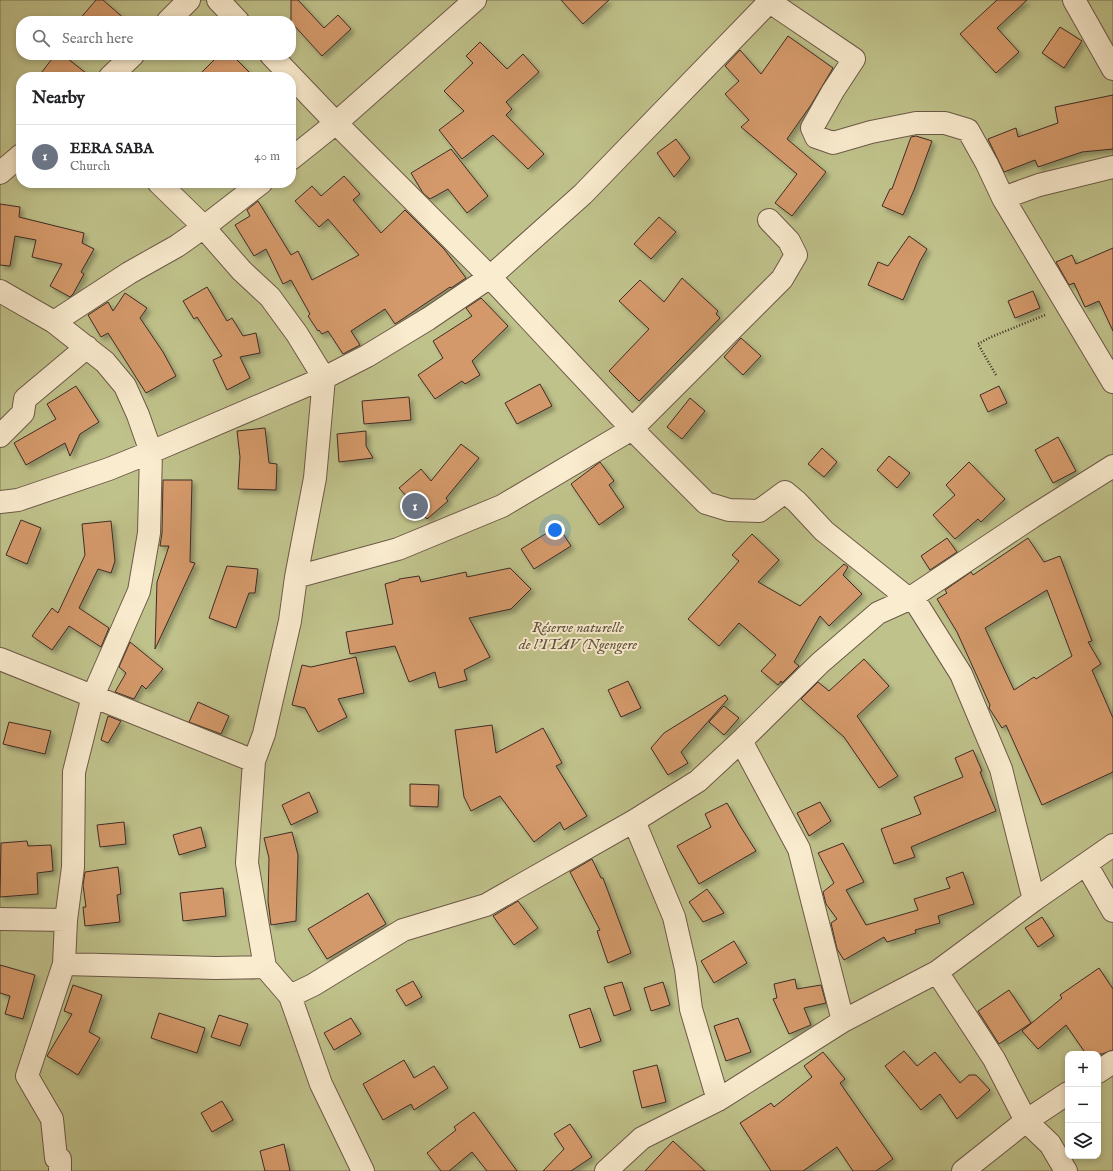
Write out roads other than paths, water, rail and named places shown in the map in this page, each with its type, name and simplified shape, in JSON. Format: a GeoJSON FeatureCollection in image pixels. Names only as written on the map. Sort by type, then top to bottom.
{"type":"FeatureCollection","features":[{"type":"Feature","properties":{"kind":"street"},"geometry":{"type":"LineString","coordinates":[[173,16],[189,0]]}},
{"type":"Feature","properties":{"kind":"street"},"geometry":{"type":"LineString","coordinates":[[218,0],[233,16]]}},
{"type":"Feature","properties":{"kind":"street"},"geometry":{"type":"LineString","coordinates":[[296,155],[336,123],[475,0]]}},
{"type":"Feature","properties":{"kind":"street"},"geometry":{"type":"LineString","coordinates":[[1074,0],[1113,69]]}},
{"type":"Feature","properties":{"kind":"street"},"geometry":{"type":"LineString","coordinates":[[0,502],[26,498],[109,469],[151,452],[324,378],[367,356],[428,319],[490,277],[583,194],[769,1],[854,60],[833,91],[812,128],[816,137],[833,143],[871,132],[916,124],[945,123],[968,130],[987,164],[1003,198],[1113,382]]}},
{"type":"Feature","properties":{"kind":"street"},"geometry":{"type":"LineString","coordinates":[[115,72],[128,60]]}},
{"type":"Feature","properties":{"kind":"street"},"geometry":{"type":"LineString","coordinates":[[275,60],[286,72]]}},
{"type":"Feature","properties":{"kind":"street"},"geometry":{"type":"LineString","coordinates":[[296,82],[490,277],[632,429],[706,503],[729,510],[759,511],[785,492],[797,502],[824,531],[917,604],[961,674],[1001,769],[1034,900]]}},
{"type":"Feature","properties":{"kind":"street"},"geometry":{"type":"LineString","coordinates":[[0,173],[16,159]]}},
{"type":"Feature","properties":{"kind":"street"},"geometry":{"type":"LineString","coordinates":[[1003,198],[1039,185],[1113,167]]}},
{"type":"Feature","properties":{"kind":"street"},"geometry":{"type":"LineString","coordinates":[[164,188],[204,227],[242,271],[270,297],[297,334],[324,378],[315,478],[296,577],[290,621],[264,734],[254,761],[247,863],[265,967],[290,996],[321,1084],[363,1171]]}},
{"type":"Feature","properties":{"kind":"street"},"geometry":{"type":"LineString","coordinates":[[54,322],[129,273],[177,246],[255,188]]}},
{"type":"Feature","properties":{"kind":"street"},"geometry":{"type":"LineString","coordinates":[[296,577],[398,549],[502,506],[632,429],[782,278],[796,255],[789,241],[769,220]]}},
{"type":"Feature","properties":{"kind":"street"},"geometry":{"type":"LineString","coordinates":[[0,291],[54,322],[105,362],[125,386],[138,415],[151,452],[149,533],[138,591],[93,696],[74,772],[73,867],[66,920],[64,964],[28,1076],[52,1119],[56,1158],[60,1159],[60,1171]]}},
{"type":"Feature","properties":{"kind":"street"},"geometry":{"type":"LineString","coordinates":[[0,436],[23,413],[25,400],[87,347]]}},
{"type":"Feature","properties":{"kind":"street"},"geometry":{"type":"LineString","coordinates":[[290,996],[313,985],[404,930],[486,905],[634,821],[698,781],[820,663],[878,613],[909,599],[1032,517],[1113,466]]}},
{"type":"Feature","properties":{"kind":"street"},"geometry":{"type":"LineString","coordinates":[[0,659],[254,761]]}},
{"type":"Feature","properties":{"kind":"street"},"geometry":{"type":"LineString","coordinates":[[741,741],[799,849],[843,1021]]}},
{"type":"Feature","properties":{"kind":"street"},"geometry":{"type":"LineString","coordinates":[[634,821],[674,917],[686,969],[691,1009],[718,1100]]}},
{"type":"Feature","properties":{"kind":"street"},"geometry":{"type":"LineString","coordinates":[[606,1171],[642,1138],[718,1100],[843,1021],[937,972],[1034,900],[1113,845]]}},
{"type":"Feature","properties":{"kind":"street"},"geometry":{"type":"LineString","coordinates":[[1086,864],[1113,911]]}},
{"type":"Feature","properties":{"kind":"street"},"geometry":{"type":"LineString","coordinates":[[0,919],[66,920]]}},
{"type":"Feature","properties":{"kind":"street"},"geometry":{"type":"LineString","coordinates":[[64,964],[216,968],[265,967]]}},
{"type":"Feature","properties":{"kind":"street"},"geometry":{"type":"LineString","coordinates":[[937,972],[994,1059],[1026,1121],[1050,1144],[1066,1171]]}},
{"type":"Feature","properties":{"kind":"street"},"geometry":{"type":"LineString","coordinates":[[1101,1070],[1113,1062]]}},
{"type":"Feature","properties":{"kind":"street"},"geometry":{"type":"LineString","coordinates":[[963,1171],[1026,1121],[1065,1095]]}},
{"type":"Feature","properties":{"kind":"place","name":"EERA SABA"},"geometry":{"type":"Point","coordinates":[415,506]}},
{"type":"Feature","properties":{"kind":"park label","name":"Réserve naturelle de l'ITAV (Ngengere"},"geometry":{"type":"Point","coordinates":[578,636]}}]}
